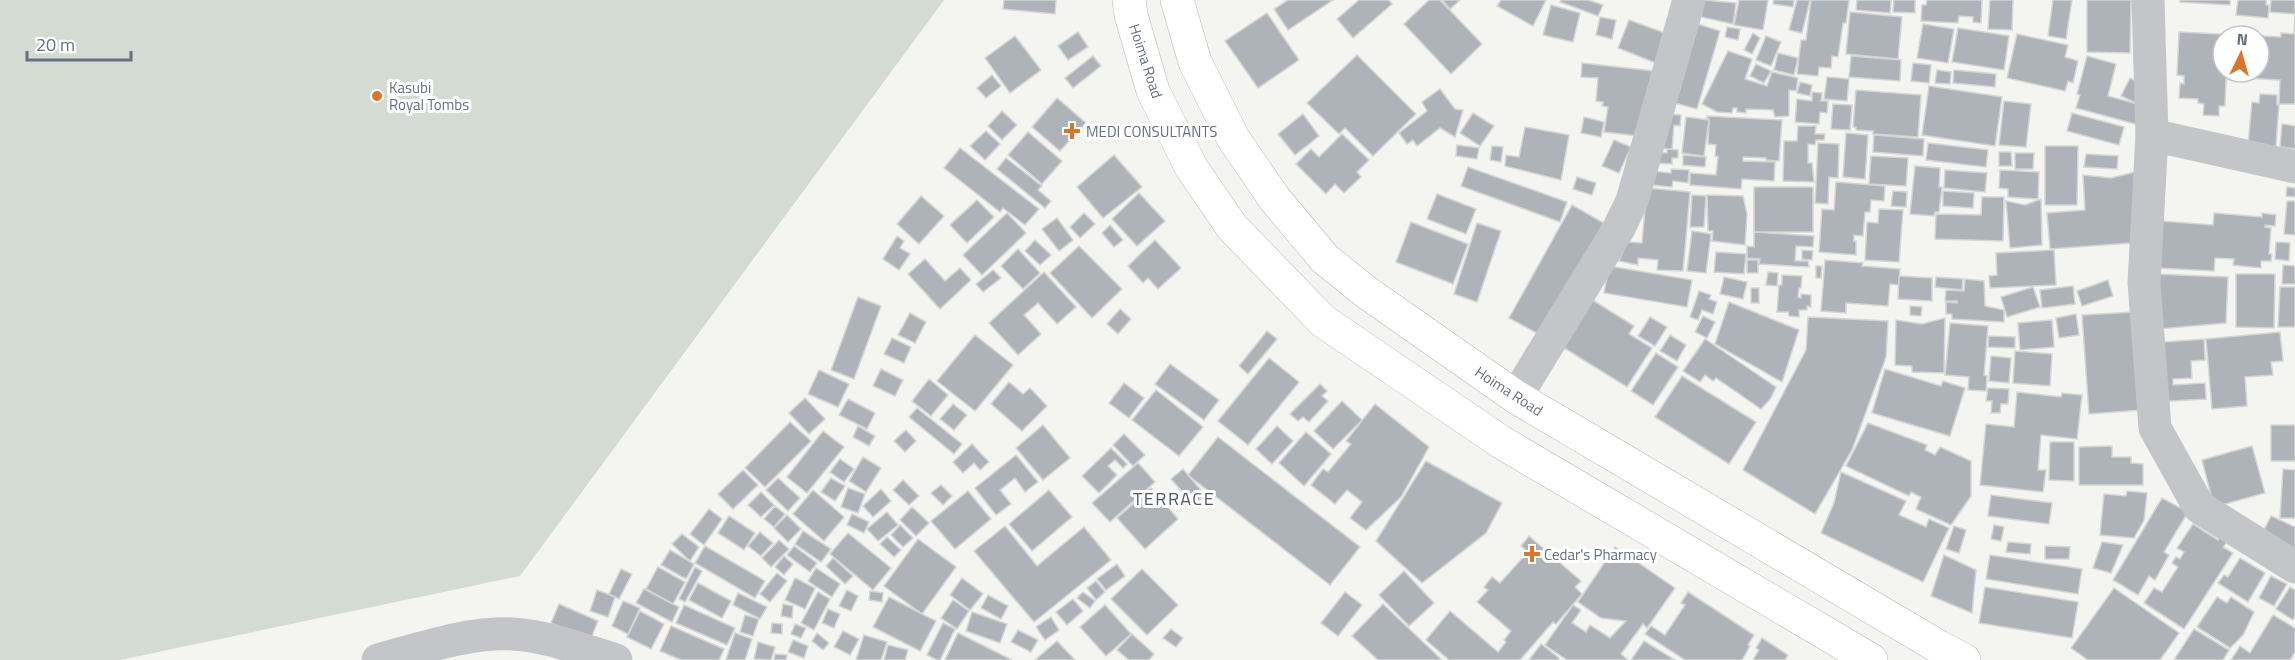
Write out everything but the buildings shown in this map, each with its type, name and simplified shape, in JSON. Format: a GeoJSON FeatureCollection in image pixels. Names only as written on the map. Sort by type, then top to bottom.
{"type":"FeatureCollection","features":[{"type":"Feature","properties":{"kind":"main road","name":"Hoima Road"},"geometry":{"type":"LineString","coordinates":[[1129,0],[1131,15],[1153,91],[1191,167],[1232,227],[1323,321],[1501,441],[1871,660]]}},
{"type":"Feature","properties":{"kind":"main road","name":"Hoima Road"},"geometry":{"type":"LineString","coordinates":[[1177,0],[1195,62],[1233,138],[1274,198],[1325,259],[1366,292],[1516,398],[1964,660]]}},
{"type":"Feature","properties":{"kind":"street"},"geometry":{"type":"LineString","coordinates":[[1516,398],[1619,228],[1632,201],[1689,0]]}},
{"type":"Feature","properties":{"kind":"street"},"geometry":{"type":"LineString","coordinates":[[2148,0],[2152,135],[2144,283],[2155,428],[2199,507],[2295,567]]}},
{"type":"Feature","properties":{"kind":"street"},"geometry":{"type":"LineString","coordinates":[[2152,135],[2295,167]]}},
{"type":"Feature","properties":{"kind":"street"},"geometry":{"type":"LineString","coordinates":[[378,660],[430,645],[477,636],[513,634],[555,641],[616,660]]}},
{"type":"Feature","properties":{"kind":"shaded area"},"geometry":{"type":"Polygon","coordinates":[[[0,0],[944,0],[520,576],[120,660],[0,660],[0,0]]]}},
{"type":"Feature","properties":{"kind":"place","name":"Kasubi Royal Tombs"},"geometry":{"type":"Point","coordinates":[377,96]}},
{"type":"Feature","properties":{"kind":"place","name":"MEDI CONSULTANTS"},"geometry":{"type":"Point","coordinates":[1072,131]}},
{"type":"Feature","properties":{"kind":"place","name":"Cedar's Pharmacy"},"geometry":{"type":"Point","coordinates":[1532,554]}},
{"type":"Feature","properties":{"kind":"district","name":"TERRACE"},"geometry":{"type":"Point","coordinates":[1174,498]}}]}
